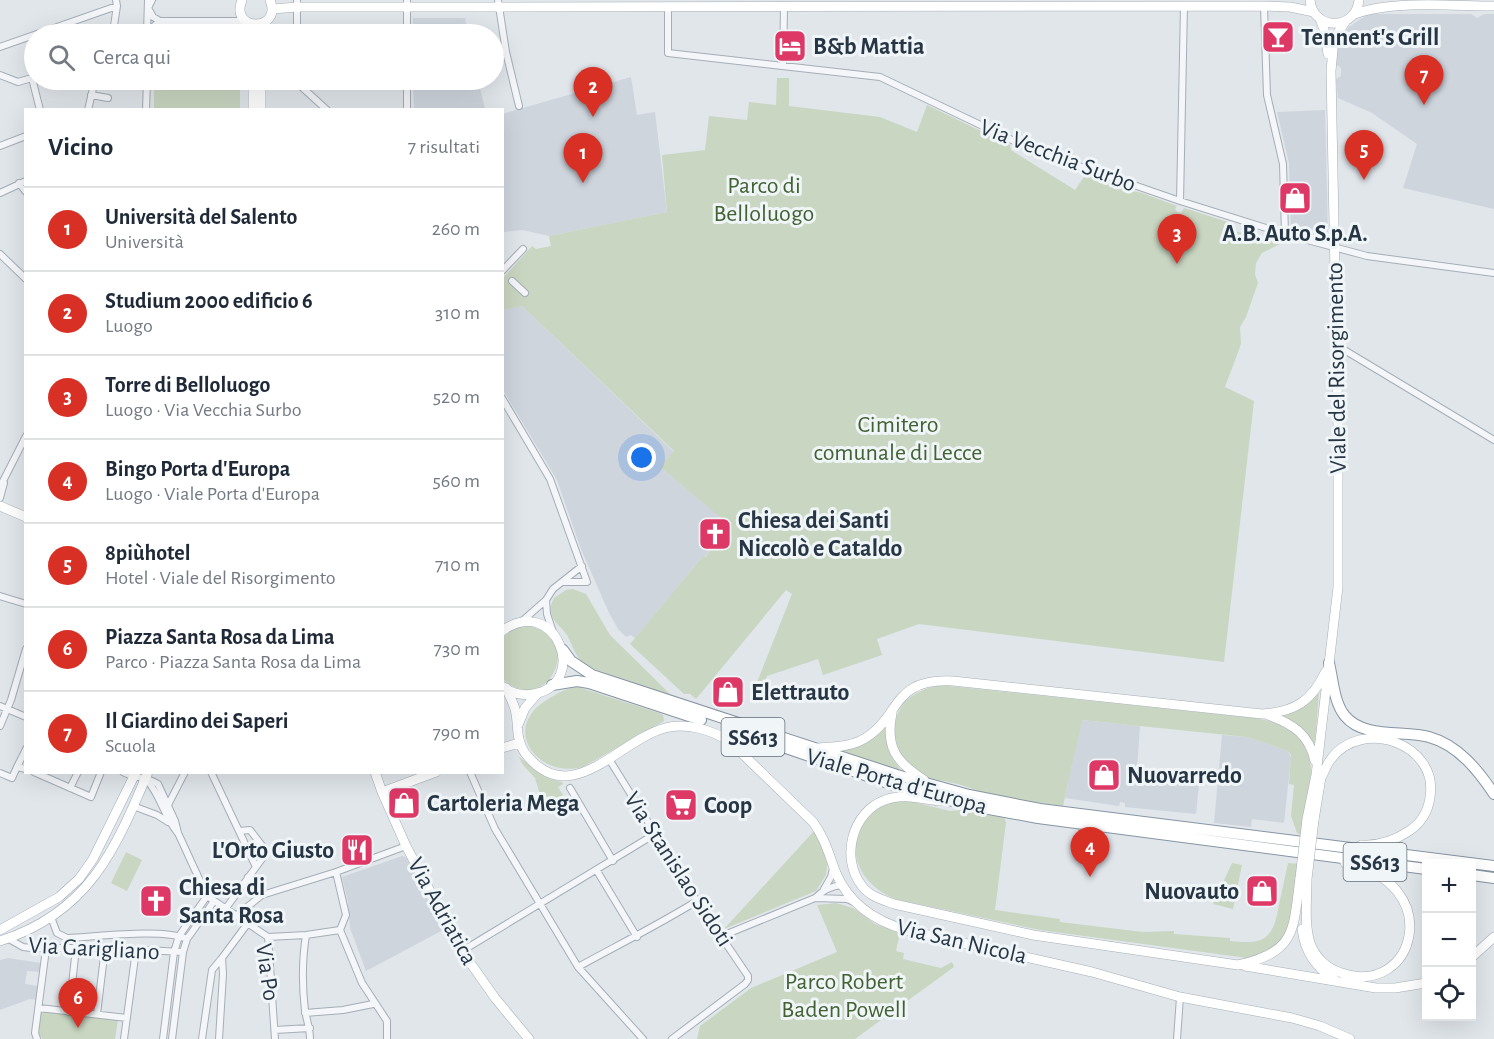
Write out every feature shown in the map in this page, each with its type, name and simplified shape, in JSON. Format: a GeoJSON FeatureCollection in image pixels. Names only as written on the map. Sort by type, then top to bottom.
{"type":"FeatureCollection","features":[{"type":"Feature","properties":{"kind":"highway","name":"Viale Porta d'Europa"},"geometry":{"type":"LineString","coordinates":[[563,650],[581,669],[592,675],[935,786],[1040,809],[1324,850]]}},
{"type":"Feature","properties":{"kind":"highway"},"geometry":{"type":"LineString","coordinates":[[1329,663],[1340,707],[1353,723],[1367,729],[1430,737],[1449,746],[1470,762],[1494,794]]}},
{"type":"Feature","properties":{"kind":"highway","name":"Viale Porta d'Europa"},"geometry":{"type":"LineString","coordinates":[[552,685],[577,681],[589,683],[894,785],[952,802],[1038,818],[1324,850]]}},
{"type":"Feature","properties":{"kind":"highway","name":"SS613"},"geometry":{"type":"LineString","coordinates":[[1324,850],[1494,866]]}},
{"type":"Feature","properties":{"kind":"highway","name":"SS613"},"geometry":{"type":"LineString","coordinates":[[1324,850],[1422,868]]}},
{"type":"Feature","properties":{"kind":"highway"},"geometry":{"type":"LineString","coordinates":[[1476,876],[1494,878]]}},
{"type":"Feature","properties":{"kind":"main road"},"geometry":{"type":"LineString","coordinates":[[242,0],[240,9],[247,22],[254,24]]}},
{"type":"Feature","properties":{"kind":"main road","name":"Viale del Risorgimento"},"geometry":{"type":"LineString","coordinates":[[1304,878],[1319,775],[1338,587],[1331,71],[1327,39],[1310,0]]}},
{"type":"Feature","properties":{"kind":"main road"},"geometry":{"type":"LineString","coordinates":[[1355,14],[1359,0]]}},
{"type":"Feature","properties":{"kind":"main road"},"geometry":{"type":"LineString","coordinates":[[1371,0],[1391,6]]}},
{"type":"Feature","properties":{"kind":"main road"},"geometry":{"type":"LineString","coordinates":[[263,23],[271,16],[272,5],[297,4],[498,3],[668,6],[720,3],[784,6],[886,3],[1107,3],[1263,6],[1290,7],[1333,24],[1345,22],[1365,10],[1391,6],[1494,6]]}},
{"type":"Feature","properties":{"kind":"main road","name":"Viale del Risorgimento"},"geometry":{"type":"LineString","coordinates":[[1331,71],[1334,39],[1345,22]]}},
{"type":"Feature","properties":{"kind":"main road"},"geometry":{"type":"LineString","coordinates":[[253,90],[253,108]]}},
{"type":"Feature","properties":{"kind":"main road"},"geometry":{"type":"LineString","coordinates":[[261,90],[261,108]]}},
{"type":"Feature","properties":{"kind":"main road"},"geometry":{"type":"LineString","coordinates":[[2,505],[24,511]]}},
{"type":"Feature","properties":{"kind":"main road"},"geometry":{"type":"LineString","coordinates":[[2,505],[24,516]]}},
{"type":"Feature","properties":{"kind":"main road"},"geometry":{"type":"LineString","coordinates":[[504,630],[520,622],[533,622],[553,632]]}},
{"type":"Feature","properties":{"kind":"main road","name":"Viale Porta d'Europa"},"geometry":{"type":"LineString","coordinates":[[553,632],[563,650]]}},
{"type":"Feature","properties":{"kind":"main road"},"geometry":{"type":"LineString","coordinates":[[552,685],[560,676],[563,650]]}},
{"type":"Feature","properties":{"kind":"main road"},"geometry":{"type":"LineString","coordinates":[[815,748],[845,746],[858,742],[875,730],[905,693],[929,681],[1262,714],[1281,713],[1299,705],[1318,688],[1329,663]]}},
{"type":"Feature","properties":{"kind":"main road","name":"Viale Porta d'Europa"},"geometry":{"type":"LineString","coordinates":[[537,694],[552,685]]}},
{"type":"Feature","properties":{"kind":"main road"},"geometry":{"type":"LineString","coordinates":[[504,687],[517,694],[537,694]]}},
{"type":"Feature","properties":{"kind":"main road"},"geometry":{"type":"LineString","coordinates":[[504,687],[515,707],[519,742],[504,747]]}},
{"type":"Feature","properties":{"kind":"main road"},"geometry":{"type":"LineString","coordinates":[[518,724],[525,708],[537,694]]}},
{"type":"Feature","properties":{"kind":"main road"},"geometry":{"type":"LineString","coordinates":[[892,710],[891,738],[897,758],[906,768],[935,786]]}},
{"type":"Feature","properties":{"kind":"main road"},"geometry":{"type":"LineString","coordinates":[[1262,714],[1291,725],[1305,736],[1319,775]]}},
{"type":"Feature","properties":{"kind":"main road","name":"Via San Nicola"},"geometry":{"type":"LineString","coordinates":[[519,742],[532,760],[543,769],[563,776],[584,772],[657,731],[674,726],[683,725],[722,736],[813,822],[823,837],[842,885],[855,902],[874,917],[893,926],[1092,972],[1180,997],[1292,1018],[1320,1026],[1350,1039]]}},
{"type":"Feature","properties":{"kind":"main road"},"geometry":{"type":"LineString","coordinates":[[1319,775],[1330,759],[1342,748],[1352,742],[1377,738],[1407,746],[1420,757],[1432,786],[1429,806],[1423,819],[1402,836],[1371,846],[1324,850]]}},
{"type":"Feature","properties":{"kind":"main road","name":"Via Adriatica"},"geometry":{"type":"LineString","coordinates":[[376,774],[406,846],[462,951],[495,998],[529,1039]]}},
{"type":"Feature","properties":{"kind":"main road"},"geometry":{"type":"LineString","coordinates":[[382,792],[431,774]]}},
{"type":"Feature","properties":{"kind":"main road"},"geometry":{"type":"LineString","coordinates":[[0,930],[59,897],[79,879],[93,859],[135,775]]}},
{"type":"Feature","properties":{"kind":"main road"},"geometry":{"type":"LineString","coordinates":[[4,940],[51,917],[71,903],[93,880],[106,861],[146,776]]}},
{"type":"Feature","properties":{"kind":"main road"},"geometry":{"type":"LineString","coordinates":[[952,802],[899,796],[875,804],[857,823],[851,849],[855,874],[862,887],[873,895],[894,904],[1034,935],[1338,982],[1395,988],[1422,984]]}},
{"type":"Feature","properties":{"kind":"main road"},"geometry":{"type":"LineString","coordinates":[[1304,878],[1309,934],[1315,953],[1323,962],[1333,970],[1355,976],[1379,974],[1398,960],[1405,949],[1410,924],[1405,902],[1398,891],[1390,881],[1369,869],[1333,860],[1324,850]]}},
{"type":"Feature","properties":{"kind":"main road"},"geometry":{"type":"LineString","coordinates":[[1238,965],[1271,955],[1282,947],[1290,936],[1294,924],[1304,878]]}},
{"type":"Feature","properties":{"kind":"main road"},"geometry":{"type":"LineString","coordinates":[[1304,878],[1302,926],[1304,942],[1309,955],[1318,967],[1338,982]]}},
{"type":"Feature","properties":{"kind":"main road"},"geometry":{"type":"LineString","coordinates":[[1476,953],[1494,937]]}},
{"type":"Feature","properties":{"kind":"street"},"geometry":{"type":"LineString","coordinates":[[147,24],[150,0]]}},
{"type":"Feature","properties":{"kind":"street"},"geometry":{"type":"LineString","coordinates":[[61,24],[117,3],[114,24]]}},
{"type":"Feature","properties":{"kind":"street"},"geometry":{"type":"LineString","coordinates":[[407,3],[407,24]]}},
{"type":"Feature","properties":{"kind":"street"},"geometry":{"type":"LineString","coordinates":[[498,3],[502,24]]}},
{"type":"Feature","properties":{"kind":"street"},"geometry":{"type":"LineString","coordinates":[[297,4],[297,24]]}},
{"type":"Feature","properties":{"kind":"street","name":"Via Vecchia Surbo"},"geometry":{"type":"LineString","coordinates":[[668,6],[668,52],[880,77],[1033,150],[1180,201],[1285,234],[1367,256],[1494,273]]}},
{"type":"Feature","properties":{"kind":"street"},"geometry":{"type":"LineString","coordinates":[[783,66],[784,6]]}},
{"type":"Feature","properties":{"kind":"street"},"geometry":{"type":"LineString","coordinates":[[1180,201],[1184,6]]}},
{"type":"Feature","properties":{"kind":"street"},"geometry":{"type":"LineString","coordinates":[[1263,6],[1267,95],[1283,164],[1285,234]]}},
{"type":"Feature","properties":{"kind":"street"},"geometry":{"type":"LineString","coordinates":[[148,8],[153,17],[160,21],[247,22]]}},
{"type":"Feature","properties":{"kind":"street"},"geometry":{"type":"LineString","coordinates":[[157,24],[160,21]]}},
{"type":"Feature","properties":{"kind":"street"},"geometry":{"type":"LineString","coordinates":[[504,32],[519,106]]}},
{"type":"Feature","properties":{"kind":"street"},"geometry":{"type":"LineString","coordinates":[[0,47],[24,38]]}},
{"type":"Feature","properties":{"kind":"street"},"geometry":{"type":"LineString","coordinates":[[0,75],[18,82],[24,80]]}},
{"type":"Feature","properties":{"kind":"street"},"geometry":{"type":"LineString","coordinates":[[35,90],[40,108]]}},
{"type":"Feature","properties":{"kind":"street"},"geometry":{"type":"LineString","coordinates":[[88,108],[92,90]]}},
{"type":"Feature","properties":{"kind":"street"},"geometry":{"type":"LineString","coordinates":[[146,108],[147,90]]}},
{"type":"Feature","properties":{"kind":"street"},"geometry":{"type":"LineString","coordinates":[[306,90],[325,108]]}},
{"type":"Feature","properties":{"kind":"street"},"geometry":{"type":"LineString","coordinates":[[407,90],[407,108]]}},
{"type":"Feature","properties":{"kind":"street"},"geometry":{"type":"LineString","coordinates":[[91,95],[108,98]]}},
{"type":"Feature","properties":{"kind":"street"},"geometry":{"type":"LineString","coordinates":[[0,146],[24,137]]}},
{"type":"Feature","properties":{"kind":"street"},"geometry":{"type":"LineString","coordinates":[[0,193],[22,182]]}},
{"type":"Feature","properties":{"kind":"street"},"geometry":{"type":"LineString","coordinates":[[504,273],[523,249]]}},
{"type":"Feature","properties":{"kind":"street"},"geometry":{"type":"LineString","coordinates":[[0,254],[24,277]]}},
{"type":"Feature","properties":{"kind":"street"},"geometry":{"type":"LineString","coordinates":[[512,281],[525,293]]}},
{"type":"Feature","properties":{"kind":"street"},"geometry":{"type":"LineString","coordinates":[[1336,345],[1494,440]]}},
{"type":"Feature","properties":{"kind":"street"},"geometry":{"type":"LineString","coordinates":[[504,401],[550,479],[587,582],[563,582]]}},
{"type":"Feature","properties":{"kind":"street"},"geometry":{"type":"LineString","coordinates":[[0,487],[24,439]]}},
{"type":"Feature","properties":{"kind":"street"},"geometry":{"type":"LineString","coordinates":[[2,505],[4,480]]}},
{"type":"Feature","properties":{"kind":"street"},"geometry":{"type":"LineString","coordinates":[[520,622],[546,600],[553,589],[582,566]]}},
{"type":"Feature","properties":{"kind":"street"},"geometry":{"type":"LineString","coordinates":[[0,596],[24,603]]}},
{"type":"Feature","properties":{"kind":"street"},"geometry":{"type":"LineString","coordinates":[[546,600],[547,614],[553,632]]}},
{"type":"Feature","properties":{"kind":"street"},"geometry":{"type":"LineString","coordinates":[[0,726],[24,656]]}},
{"type":"Feature","properties":{"kind":"street"},"geometry":{"type":"LineString","coordinates":[[0,705],[24,716]]}},
{"type":"Feature","properties":{"kind":"street"},"geometry":{"type":"LineString","coordinates":[[0,773],[12,778],[24,753]]}},
{"type":"Feature","properties":{"kind":"street","name":"Via Stanislao Sidoti"},"geometry":{"type":"LineString","coordinates":[[609,759],[697,901],[748,976],[748,980],[673,1039]]}},
{"type":"Feature","properties":{"kind":"street"},"geometry":{"type":"LineString","coordinates":[[17,766],[24,768]]}},
{"type":"Feature","properties":{"kind":"street"},"geometry":{"type":"LineString","coordinates":[[70,788],[77,774]]}},
{"type":"Feature","properties":{"kind":"street"},"geometry":{"type":"LineString","coordinates":[[50,776],[91,797],[100,774]]}},
{"type":"Feature","properties":{"kind":"street"},"geometry":{"type":"LineString","coordinates":[[168,806],[184,774]]}},
{"type":"Feature","properties":{"kind":"street"},"geometry":{"type":"LineString","coordinates":[[212,774],[256,867]]}},
{"type":"Feature","properties":{"kind":"street"},"geometry":{"type":"LineString","coordinates":[[471,774],[495,829],[579,968],[643,1039]]}},
{"type":"Feature","properties":{"kind":"street"},"geometry":{"type":"LineString","coordinates":[[135,775],[146,776]]}},
{"type":"Feature","properties":{"kind":"street","name":"Via Po"},"geometry":{"type":"LineString","coordinates":[[146,776],[158,784],[207,896],[268,937],[275,1039]]}},
{"type":"Feature","properties":{"kind":"street","name":"Via Po"},"geometry":{"type":"LineString","coordinates":[[146,776],[170,823],[178,833]]}},
{"type":"Feature","properties":{"kind":"street"},"geometry":{"type":"LineString","coordinates":[[570,788],[613,861]]}},
{"type":"Feature","properties":{"kind":"street","name":"Via Po"},"geometry":{"type":"LineString","coordinates":[[133,806],[157,815],[170,823]]}},
{"type":"Feature","properties":{"kind":"street"},"geometry":{"type":"LineString","coordinates":[[226,908],[267,852],[250,830],[239,831]]}},
{"type":"Feature","properties":{"kind":"street"},"geometry":{"type":"LineString","coordinates":[[462,951],[655,834]]}},
{"type":"Feature","properties":{"kind":"street"},"geometry":{"type":"LineString","coordinates":[[237,915],[261,895],[336,872],[406,846]]}},
{"type":"Feature","properties":{"kind":"street"},"geometry":{"type":"LineString","coordinates":[[815,898],[823,891],[831,878],[833,864]]}},
{"type":"Feature","properties":{"kind":"street"},"geometry":{"type":"LineString","coordinates":[[597,871],[637,937]]}},
{"type":"Feature","properties":{"kind":"street"},"geometry":{"type":"LineString","coordinates":[[336,872],[346,915],[340,930],[362,983],[387,1022],[387,1039]]}},
{"type":"Feature","properties":{"kind":"street"},"geometry":{"type":"LineString","coordinates":[[248,877],[261,895]]}},
{"type":"Feature","properties":{"kind":"street"},"geometry":{"type":"LineString","coordinates":[[823,891],[842,885]]}},
{"type":"Feature","properties":{"kind":"street"},"geometry":{"type":"LineString","coordinates":[[830,897],[842,885]]}},
{"type":"Feature","properties":{"kind":"street"},"geometry":{"type":"LineString","coordinates":[[163,1039],[174,952],[179,936],[207,896]]}},
{"type":"Feature","properties":{"kind":"street"},"geometry":{"type":"LineString","coordinates":[[722,936],[815,898],[830,897],[855,902]]}},
{"type":"Feature","properties":{"kind":"street"},"geometry":{"type":"LineString","coordinates":[[172,1039],[183,952],[187,939],[214,901]]}},
{"type":"Feature","properties":{"kind":"street"},"geometry":{"type":"LineString","coordinates":[[579,968],[697,901]]}},
{"type":"Feature","properties":{"kind":"street","name":"Via Garigliano"},"geometry":{"type":"LineString","coordinates":[[51,917],[57,933],[67,938],[162,933],[187,939]]}},
{"type":"Feature","properties":{"kind":"street"},"geometry":{"type":"LineString","coordinates":[[202,1039],[212,970],[248,923]]}},
{"type":"Feature","properties":{"kind":"street"},"geometry":{"type":"LineString","coordinates":[[268,937],[340,930]]}},
{"type":"Feature","properties":{"kind":"street"},"geometry":{"type":"LineString","coordinates":[[306,935],[302,963],[305,1012],[310,1028],[310,1039]]}},
{"type":"Feature","properties":{"kind":"street","name":"Via Garigliano"},"geometry":{"type":"LineString","coordinates":[[4,940],[23,947],[46,949],[105,948],[183,952]]}},
{"type":"Feature","properties":{"kind":"street"},"geometry":{"type":"LineString","coordinates":[[69,1012],[76,948]]}},
{"type":"Feature","properties":{"kind":"street"},"geometry":{"type":"LineString","coordinates":[[97,1014],[105,948]]}},
{"type":"Feature","properties":{"kind":"street"},"geometry":{"type":"LineString","coordinates":[[36,1036],[46,949]]}},
{"type":"Feature","properties":{"kind":"street"},"geometry":{"type":"LineString","coordinates":[[124,1039],[136,950]]}},
{"type":"Feature","properties":{"kind":"street"},"geometry":{"type":"LineString","coordinates":[[219,1039],[222,958]]}},
{"type":"Feature","properties":{"kind":"street"},"geometry":{"type":"LineString","coordinates":[[1177,1039],[1180,997]]}},
{"type":"Feature","properties":{"kind":"street"},"geometry":{"type":"LineString","coordinates":[[305,1012],[343,1010],[374,1004]]}},
{"type":"Feature","properties":{"kind":"street"},"geometry":{"type":"LineString","coordinates":[[39,1008],[127,1018]]}},
{"type":"Feature","properties":{"kind":"street"},"geometry":{"type":"LineString","coordinates":[[275,1030],[310,1028]]}},
{"type":"Feature","properties":{"kind":"shaded area"},"geometry":{"type":"Polygon","coordinates":[[[1368,14],[1471,14],[1477,18],[1484,14],[1494,14],[1494,209],[1403,188],[1417,144],[1372,113],[1338,98],[1336,79],[1341,76],[1341,68],[1336,64],[1336,44],[1349,27],[1368,14]]]}},
{"type":"Feature","properties":{"kind":"shaded area"},"geometry":{"type":"Polygon","coordinates":[[[413,18],[465,18],[466,24],[413,24],[413,18]]]}},
{"type":"Feature","properties":{"kind":"shaded area"},"geometry":{"type":"Polygon","coordinates":[[[631,77],[637,115],[655,112],[667,212],[549,236],[522,230],[504,232],[504,113],[631,77]]]}},
{"type":"Feature","properties":{"kind":"shaded area"},"geometry":{"type":"Polygon","coordinates":[[[413,90],[480,90],[485,108],[414,108],[413,90]]]}},
{"type":"Feature","properties":{"kind":"shaded area"},"geometry":{"type":"Polygon","coordinates":[[[1325,110],[1328,236],[1321,240],[1291,231],[1289,163],[1277,112],[1325,110]]]}},
{"type":"Feature","properties":{"kind":"shaded area"},"geometry":{"type":"Polygon","coordinates":[[[522,306],[674,452],[660,467],[721,517],[699,542],[710,551],[703,556],[635,638],[631,635],[626,637],[618,629],[609,613],[581,549],[557,480],[504,392],[504,310],[522,306]]]}},
{"type":"Feature","properties":{"kind":"shaded area"},"geometry":{"type":"Polygon","coordinates":[[[1081,720],[1140,726],[1137,769],[1200,775],[1196,814],[1125,807],[1125,803],[1120,802],[1119,806],[1065,798],[1081,720]]]}},
{"type":"Feature","properties":{"kind":"shaded area"},"geometry":{"type":"Polygon","coordinates":[[[1222,735],[1247,737],[1288,751],[1291,758],[1284,823],[1252,819],[1251,827],[1214,823],[1222,735]]]}},
{"type":"Feature","properties":{"kind":"shaded area"},"geometry":{"type":"Polygon","coordinates":[[[402,856],[406,857],[443,930],[366,971],[350,928],[348,902],[342,877],[402,856]]]}},
{"type":"Feature","properties":{"kind":"shaded area"},"geometry":{"type":"Polygon","coordinates":[[[8,958],[41,963],[40,972],[27,971],[25,984],[38,986],[37,1000],[30,999],[0,1010],[0,960],[8,958]]]}},
{"type":"Feature","properties":{"kind":"green space","name":"Cimitero comunale di Lecce"},"geometry":{"type":"Polygon","coordinates":[[[777,78],[789,78],[789,106],[880,117],[917,132],[927,105],[1010,145],[1011,150],[1075,190],[1086,174],[1177,206],[1175,209],[1177,212],[1181,213],[1184,208],[1231,223],[1235,231],[1280,244],[1262,253],[1256,263],[1255,274],[1258,283],[1240,327],[1241,344],[1225,387],[1254,401],[1224,662],[919,624],[877,639],[882,655],[823,675],[818,659],[767,676],[756,702],[750,700],[792,594],[786,590],[696,699],[690,694],[684,694],[630,644],[731,526],[660,467],[674,451],[522,306],[504,310],[504,277],[532,246],[536,249],[551,246],[549,236],[667,212],[662,155],[705,150],[709,116],[747,120],[749,102],[776,105],[777,78]]]}},
{"type":"Feature","properties":{"kind":"green space"},"geometry":{"type":"Polygon","coordinates":[[[154,90],[240,90],[240,108],[154,108],[154,90]]]}},
{"type":"Feature","properties":{"kind":"green space"},"geometry":{"type":"Polygon","coordinates":[[[573,589],[586,594],[610,635],[671,695],[588,667],[580,660],[567,635],[553,619],[551,610],[554,598],[566,590],[573,589]]]}},
{"type":"Feature","properties":{"kind":"green space"},"geometry":{"type":"Polygon","coordinates":[[[524,626],[544,631],[554,642],[558,656],[555,670],[547,682],[534,689],[519,689],[504,680],[504,636],[515,628],[524,626]]]}},
{"type":"Feature","properties":{"kind":"green space"},"geometry":{"type":"Polygon","coordinates":[[[940,685],[1254,718],[1278,724],[1295,733],[1305,745],[1310,759],[1311,776],[1303,836],[1297,833],[1291,816],[1294,785],[1289,784],[1291,755],[1288,751],[1247,737],[1082,720],[1063,806],[995,796],[919,774],[907,764],[898,751],[895,735],[896,719],[907,700],[919,692],[940,685]]]}},
{"type":"Feature","properties":{"kind":"green space"},"geometry":{"type":"Polygon","coordinates":[[[578,687],[659,713],[663,715],[664,721],[583,767],[566,769],[551,765],[539,758],[530,748],[526,736],[527,723],[534,710],[548,699],[578,687]]]}},
{"type":"Feature","properties":{"kind":"green space"},"geometry":{"type":"Polygon","coordinates":[[[1319,692],[1315,743],[1313,744],[1304,731],[1282,715],[1302,707],[1319,692]]]}},
{"type":"Feature","properties":{"kind":"green space"},"geometry":{"type":"Polygon","coordinates":[[[887,723],[891,755],[901,771],[842,752],[867,741],[887,723]]]}},
{"type":"Feature","properties":{"kind":"green space"},"geometry":{"type":"Polygon","coordinates":[[[519,757],[544,775],[562,782],[563,784],[558,787],[563,795],[547,804],[542,801],[535,778],[519,757]]]}},
{"type":"Feature","properties":{"kind":"green space"},"geometry":{"type":"Polygon","coordinates":[[[896,801],[909,801],[950,811],[962,810],[1004,818],[1006,822],[995,910],[1060,919],[1060,922],[1143,932],[1174,931],[1174,934],[1252,942],[1265,937],[1274,926],[1288,863],[1300,864],[1291,923],[1285,935],[1276,945],[1264,953],[1247,958],[1040,930],[899,900],[881,891],[867,879],[859,865],[856,850],[857,835],[865,821],[878,809],[896,801]]]}},
{"type":"Feature","properties":{"kind":"green space"},"geometry":{"type":"Polygon","coordinates":[[[815,830],[829,865],[816,891],[724,929],[815,830]]]}},
{"type":"Feature","properties":{"kind":"green space"},"geometry":{"type":"Polygon","coordinates":[[[126,852],[142,860],[127,891],[111,883],[126,852]]]}},
{"type":"Feature","properties":{"kind":"green space"},"geometry":{"type":"Polygon","coordinates":[[[1232,863],[1242,865],[1233,909],[1213,904],[1232,863]]]}},
{"type":"Feature","properties":{"kind":"green space","name":"Parco Robert Baden Powell"},"geometry":{"type":"Polygon","coordinates":[[[836,903],[853,908],[875,924],[900,933],[896,951],[904,953],[903,959],[941,968],[952,962],[954,967],[855,1039],[697,1039],[700,1026],[751,988],[837,952],[817,905],[836,903]]]}},
{"type":"Feature","properties":{"kind":"green space"},"geometry":{"type":"Polygon","coordinates":[[[41,1011],[118,1020],[115,1039],[43,1039],[38,1035],[41,1011]]]}},
{"type":"Feature","properties":{"kind":"place","name":"Tennent's Grill"},"geometry":{"type":"Point","coordinates":[1278,37]}},
{"type":"Feature","properties":{"kind":"place","name":"B&b Mattia"},"geometry":{"type":"Point","coordinates":[790,46]}},
{"type":"Feature","properties":{"kind":"place","name":"Il Giardino dei Saperi"},"geometry":{"type":"Point","coordinates":[1424,105]}},
{"type":"Feature","properties":{"kind":"place","name":"Studium 2000 edificio 6"},"geometry":{"type":"Point","coordinates":[593,117]}},
{"type":"Feature","properties":{"kind":"place","name":"8piùhotel"},"geometry":{"type":"Point","coordinates":[1364,180]}},
{"type":"Feature","properties":{"kind":"place","name":"Università del Salento"},"geometry":{"type":"Point","coordinates":[583,183]}},
{"type":"Feature","properties":{"kind":"place","name":"A.B. Auto S.p.A."},"geometry":{"type":"Point","coordinates":[1295,198]}},
{"type":"Feature","properties":{"kind":"place","name":"Torre di Belloluogo"},"geometry":{"type":"Point","coordinates":[1177,264]}},
{"type":"Feature","properties":{"kind":"place","name":"Chiesa dei Santi Niccolò e Cataldo"},"geometry":{"type":"Point","coordinates":[715,534]}},
{"type":"Feature","properties":{"kind":"place","name":"Elettrauto"},"geometry":{"type":"Point","coordinates":[728,692]}},
{"type":"Feature","properties":{"kind":"place","name":"Nuovarredo"},"geometry":{"type":"Point","coordinates":[1104,775]}},
{"type":"Feature","properties":{"kind":"place","name":"Cartoleria Mega"},"geometry":{"type":"Point","coordinates":[404,803]}},
{"type":"Feature","properties":{"kind":"place","name":"Coop"},"geometry":{"type":"Point","coordinates":[681,805]}},
{"type":"Feature","properties":{"kind":"place","name":"L'Orto Giusto"},"geometry":{"type":"Point","coordinates":[357,850]}},
{"type":"Feature","properties":{"kind":"place","name":"Bingo Porta d'Europa"},"geometry":{"type":"Point","coordinates":[1090,877]}},
{"type":"Feature","properties":{"kind":"place","name":"Nuovauto"},"geometry":{"type":"Point","coordinates":[1262,891]}},
{"type":"Feature","properties":{"kind":"place","name":"Chiesa di Santa Rosa"},"geometry":{"type":"Point","coordinates":[156,901]}},
{"type":"Feature","properties":{"kind":"place","name":"Piazza Santa Rosa da Lima"},"geometry":{"type":"Point","coordinates":[78,1028]}},
{"type":"Feature","properties":{"kind":"park label","name":"Parco di Belloluogo"},"geometry":{"type":"Point","coordinates":[764,199]}}]}
